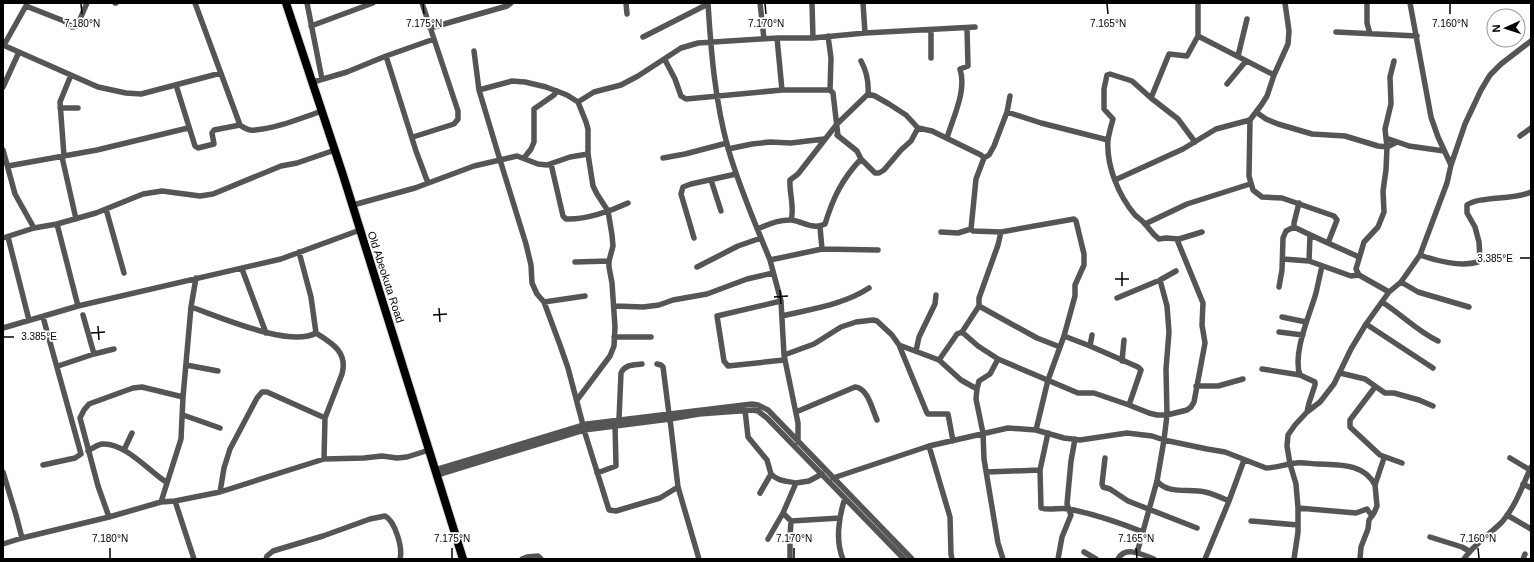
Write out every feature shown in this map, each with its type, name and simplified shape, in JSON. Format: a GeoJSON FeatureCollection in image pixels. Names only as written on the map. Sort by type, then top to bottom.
{"type":"FeatureCollection","features":[{"type":"Feature","properties":{"kind":"highway","name":"Old Abeokuta Road"},"geometry":{"type":"LineString","coordinates":[[286,3],[353,205],[463,559]]}},
{"type":"Feature","properties":{"kind":"street"},"geometry":{"type":"LineString","coordinates":[[87,3],[77,26],[72,27],[64,21],[27,4],[4,45],[98,87],[136,95],[221,73]]}},
{"type":"Feature","properties":{"kind":"street"},"geometry":{"type":"LineString","coordinates":[[195,3],[240,125],[254,131],[322,111]]}},
{"type":"Feature","properties":{"kind":"street"},"geometry":{"type":"LineString","coordinates":[[307,3],[322,79]]}},
{"type":"Feature","properties":{"kind":"street"},"geometry":{"type":"LineString","coordinates":[[311,26],[371,3]]}},
{"type":"Feature","properties":{"kind":"street"},"geometry":{"type":"LineString","coordinates":[[413,137],[454,124],[458,119],[458,111],[422,3]]}},
{"type":"Feature","properties":{"kind":"street"},"geometry":{"type":"LineString","coordinates":[[430,28],[507,6],[511,3]]}},
{"type":"Feature","properties":{"kind":"street"},"geometry":{"type":"LineString","coordinates":[[626,3],[627,14]]}},
{"type":"Feature","properties":{"kind":"street"},"geometry":{"type":"LineString","coordinates":[[760,3],[764,39]]}},
{"type":"Feature","properties":{"kind":"street"},"geometry":{"type":"LineString","coordinates":[[812,3],[813,38]]}},
{"type":"Feature","properties":{"kind":"street"},"geometry":{"type":"LineString","coordinates":[[863,3],[864,33]]}},
{"type":"Feature","properties":{"kind":"street"},"geometry":{"type":"LineString","coordinates":[[1151,98],[1169,54],[1187,56],[1198,36],[1198,3]]}},
{"type":"Feature","properties":{"kind":"street"},"geometry":{"type":"LineString","coordinates":[[1285,3],[1289,31],[1288,44],[1274,74],[1267,96],[1250,120],[1248,176],[1253,190],[1262,197],[1282,198],[1334,216],[1337,220],[1328,242]]}},
{"type":"Feature","properties":{"kind":"street"},"geometry":{"type":"LineString","coordinates":[[1367,3],[1367,23],[1370,34]]}},
{"type":"Feature","properties":{"kind":"street"},"geometry":{"type":"LineString","coordinates":[[1410,3],[1431,117],[1450,164]]}},
{"type":"Feature","properties":{"kind":"street"},"geometry":{"type":"LineString","coordinates":[[643,37],[708,4],[710,42],[727,146],[736,174],[770,260],[781,301],[784,358],[798,423],[798,442]]}},
{"type":"Feature","properties":{"kind":"street"},"geometry":{"type":"LineString","coordinates":[[1238,56],[1247,19]]}},
{"type":"Feature","properties":{"kind":"street"},"geometry":{"type":"LineString","coordinates":[[578,102],[594,92],[621,85],[665,60],[681,48],[698,43],[777,38],[813,38],[864,33],[975,27]]}},
{"type":"Feature","properties":{"kind":"street"},"geometry":{"type":"LineString","coordinates":[[947,138],[958,106],[963,78],[960,69],[968,66],[967,28]]}},
{"type":"Feature","properties":{"kind":"street"},"geometry":{"type":"LineString","coordinates":[[931,30],[931,58]]}},
{"type":"Feature","properties":{"kind":"street"},"geometry":{"type":"LineString","coordinates":[[1336,32],[1417,36]]}},
{"type":"Feature","properties":{"kind":"street"},"geometry":{"type":"LineString","coordinates":[[828,36],[831,58],[830,90],[833,92],[838,136]]}},
{"type":"Feature","properties":{"kind":"street"},"geometry":{"type":"LineString","coordinates":[[1198,36],[1274,74]]}},
{"type":"Feature","properties":{"kind":"street"},"geometry":{"type":"LineString","coordinates":[[777,38],[782,90]]}},
{"type":"Feature","properties":{"kind":"street"},"geometry":{"type":"LineString","coordinates":[[313,82],[347,72],[434,39]]}},
{"type":"Feature","properties":{"kind":"street"},"geometry":{"type":"LineString","coordinates":[[1294,559],[1298,525],[1298,508],[1296,484],[1290,464],[1287,440],[1295,425],[1307,412],[1320,402],[1334,384],[1366,324],[1389,292],[1401,282],[1420,256],[1447,183],[1450,164],[1465,124],[1481,90],[1490,75],[1501,64],[1531,41]]}},
{"type":"Feature","properties":{"kind":"street"},"geometry":{"type":"LineString","coordinates":[[474,51],[478,90],[526,244],[531,265],[532,283],[537,294],[544,302],[560,345],[577,400],[583,427],[609,510],[612,511],[660,498],[678,487]]}},
{"type":"Feature","properties":{"kind":"street"},"geometry":{"type":"LineString","coordinates":[[3,87],[19,52]]}},
{"type":"Feature","properties":{"kind":"street"},"geometry":{"type":"LineString","coordinates":[[386,56],[428,182]]}},
{"type":"Feature","properties":{"kind":"street"},"geometry":{"type":"LineString","coordinates":[[665,60],[683,98],[718,97],[782,90],[830,90]]}},
{"type":"Feature","properties":{"kind":"street"},"geometry":{"type":"LineString","coordinates":[[1227,84],[1246,60]]}},
{"type":"Feature","properties":{"kind":"street"},"geometry":{"type":"LineString","coordinates":[[791,220],[793,213],[790,180],[798,174],[837,124],[868,94],[867,71],[860,61]]}},
{"type":"Feature","properties":{"kind":"street"},"geometry":{"type":"LineString","coordinates":[[1357,275],[1356,269],[1364,242],[1378,227],[1384,212],[1383,191],[1387,147],[1385,130],[1391,104],[1390,77],[1394,61]]}},
{"type":"Feature","properties":{"kind":"street"},"geometry":{"type":"LineString","coordinates":[[1195,142],[1178,119],[1132,81],[1110,74],[1107,75],[1104,89],[1104,109],[1113,119],[1108,140],[1109,159],[1115,180],[1123,198],[1136,216],[1145,224],[1150,233],[1159,239],[1179,239],[1202,232]]}},
{"type":"Feature","properties":{"kind":"street"},"geometry":{"type":"LineString","coordinates":[[71,75],[60,102],[60,108],[63,157],[76,219]]}},
{"type":"Feature","properties":{"kind":"street"},"geometry":{"type":"LineString","coordinates":[[478,90],[512,82],[525,82],[557,91],[578,102],[588,129],[588,154],[593,186],[608,211],[613,246],[609,261],[615,306],[614,346],[610,356],[577,400]]}},
{"type":"Feature","properties":{"kind":"street"},"geometry":{"type":"LineString","coordinates":[[176,85],[188,128],[195,146],[198,148],[214,144],[212,133],[214,130],[240,125]]}},
{"type":"Feature","properties":{"kind":"street"},"geometry":{"type":"LineString","coordinates":[[524,158],[534,142],[534,109],[554,95],[557,91]]}},
{"type":"Feature","properties":{"kind":"street"},"geometry":{"type":"LineString","coordinates":[[868,94],[875,96],[906,115],[918,128],[932,131],[981,155],[984,158]]}},
{"type":"Feature","properties":{"kind":"street"},"geometry":{"type":"LineString","coordinates":[[971,229],[976,179],[984,158],[989,155],[994,146],[1007,112],[1010,96]]}},
{"type":"Feature","properties":{"kind":"street"},"geometry":{"type":"LineString","coordinates":[[60,108],[78,108]]}},
{"type":"Feature","properties":{"kind":"street"},"geometry":{"type":"LineString","coordinates":[[1007,112],[1041,123],[1108,140]]}},
{"type":"Feature","properties":{"kind":"street"},"geometry":{"type":"LineString","coordinates":[[1256,112],[1266,119],[1278,124],[1312,134],[1345,136],[1378,146],[1387,147],[1397,142]]}},
{"type":"Feature","properties":{"kind":"street"},"geometry":{"type":"LineString","coordinates":[[1115,180],[1183,149],[1216,130],[1250,120]]}},
{"type":"Feature","properties":{"kind":"street"},"geometry":{"type":"LineString","coordinates":[[8,166],[97,150],[188,128]]}},
{"type":"Feature","properties":{"kind":"street"},"geometry":{"type":"LineString","coordinates":[[832,131],[857,151],[875,173],[879,173],[884,170],[911,141],[918,128]]}},
{"type":"Feature","properties":{"kind":"street"},"geometry":{"type":"LineString","coordinates":[[1520,136],[1531,128]]}},
{"type":"Feature","properties":{"kind":"street"},"geometry":{"type":"LineString","coordinates":[[1386,138],[1424,149],[1444,151]]}},
{"type":"Feature","properties":{"kind":"street"},"geometry":{"type":"LineString","coordinates":[[662,158],[727,146],[770,142],[792,143],[824,139]]}},
{"type":"Feature","properties":{"kind":"street"},"geometry":{"type":"LineString","coordinates":[[3,150],[16,194],[34,228]]}},
{"type":"Feature","properties":{"kind":"street"},"geometry":{"type":"LineString","coordinates":[[29,320],[6,237],[34,228],[76,219],[143,194],[171,192],[208,195],[257,177],[281,166],[297,163],[335,150]]}},
{"type":"Feature","properties":{"kind":"street"},"geometry":{"type":"LineString","coordinates":[[353,205],[415,188],[474,166],[512,157],[524,158],[538,164],[551,164],[570,157],[588,154]]}},
{"type":"Feature","properties":{"kind":"street"},"geometry":{"type":"LineString","coordinates":[[758,229],[769,224],[791,220],[820,227],[825,224],[833,198],[851,170],[862,159]]}},
{"type":"Feature","properties":{"kind":"street"},"geometry":{"type":"LineString","coordinates":[[551,164],[564,218],[569,219],[586,217],[608,211],[628,203]]}},
{"type":"Feature","properties":{"kind":"street"},"geometry":{"type":"LineString","coordinates":[[694,238],[681,194],[682,188],[691,184],[736,174]]}},
{"type":"Feature","properties":{"kind":"street"},"geometry":{"type":"LineString","coordinates":[[711,180],[721,211]]}},
{"type":"Feature","properties":{"kind":"street"},"geometry":{"type":"LineString","coordinates":[[1145,224],[1187,204],[1250,184]]}},
{"type":"Feature","properties":{"kind":"street"},"geometry":{"type":"LineString","coordinates":[[1420,256],[1436,261],[1471,264],[1478,262],[1480,258],[1479,242],[1475,227],[1467,213],[1468,205],[1472,201],[1508,198],[1531,192]]}},
{"type":"Feature","properties":{"kind":"street"},"geometry":{"type":"LineString","coordinates":[[1279,286],[1283,259],[1283,238],[1286,231],[1293,227],[1299,203]]}},
{"type":"Feature","properties":{"kind":"street"},"geometry":{"type":"LineString","coordinates":[[106,209],[124,273]]}},
{"type":"Feature","properties":{"kind":"street"},"geometry":{"type":"LineString","coordinates":[[941,232],[958,233],[971,229],[978,232],[1001,232],[1074,219],[1076,221],[1084,254],[1084,265],[1075,285],[1075,296],[1064,336],[1048,380],[1036,430]]}},
{"type":"Feature","properties":{"kind":"street"},"geometry":{"type":"LineString","coordinates":[[57,224],[78,306]]}},
{"type":"Feature","properties":{"kind":"street"},"geometry":{"type":"LineString","coordinates":[[820,227],[822,249]]}},
{"type":"Feature","properties":{"kind":"street"},"geometry":{"type":"LineString","coordinates":[[1293,227],[1359,257]]}},
{"type":"Feature","properties":{"kind":"street"},"geometry":{"type":"LineString","coordinates":[[3,328],[78,306],[281,259],[360,230]]}},
{"type":"Feature","properties":{"kind":"street"},"geometry":{"type":"LineString","coordinates":[[939,360],[955,337],[962,332],[979,306],[979,298],[998,245],[1001,232]]}},
{"type":"Feature","properties":{"kind":"street"},"geometry":{"type":"LineString","coordinates":[[1309,261],[1310,236]]}},
{"type":"Feature","properties":{"kind":"street"},"geometry":{"type":"LineString","coordinates":[[697,267],[738,246],[761,238]]}},
{"type":"Feature","properties":{"kind":"street"},"geometry":{"type":"LineString","coordinates":[[962,332],[978,346],[998,359],[1078,393],[1094,393],[1129,405],[1149,414],[1167,415],[1187,410],[1191,408],[1194,402],[1205,343],[1202,325],[1202,298],[1179,246],[1179,239]]}},
{"type":"Feature","properties":{"kind":"street"},"geometry":{"type":"LineString","coordinates":[[770,260],[809,253],[822,249],[878,250]]}},
{"type":"Feature","properties":{"kind":"street"},"geometry":{"type":"LineString","coordinates":[[299,252],[311,298],[316,333],[335,345],[341,355],[344,368],[325,418],[324,459]]}},
{"type":"Feature","properties":{"kind":"street"},"geometry":{"type":"LineString","coordinates":[[1283,259],[1309,261],[1357,275],[1389,292]]}},
{"type":"Feature","properties":{"kind":"street"},"geometry":{"type":"LineString","coordinates":[[575,262],[609,261]]}},
{"type":"Feature","properties":{"kind":"street"},"geometry":{"type":"LineString","coordinates":[[1300,374],[1298,370],[1298,361],[1303,336],[1306,322],[1316,294],[1322,266]]}},
{"type":"Feature","properties":{"kind":"street"},"geometry":{"type":"LineString","coordinates":[[242,269],[266,333]]}},
{"type":"Feature","properties":{"kind":"street"},"geometry":{"type":"LineString","coordinates":[[1117,298],[1160,280],[1176,271]]}},
{"type":"Feature","properties":{"kind":"street"},"geometry":{"type":"LineString","coordinates":[[615,306],[642,307],[659,305],[673,300],[707,294],[747,279],[774,273]]}},
{"type":"Feature","properties":{"kind":"street"},"geometry":{"type":"LineString","coordinates":[[160,502],[181,439],[183,415],[182,397],[191,307],[196,278]]}},
{"type":"Feature","properties":{"kind":"street"},"geometry":{"type":"LineString","coordinates":[[1137,553],[1157,481],[1167,415],[1166,369],[1169,332],[1167,306],[1160,280]]}},
{"type":"Feature","properties":{"kind":"street"},"geometry":{"type":"LineString","coordinates":[[1401,282],[1418,292],[1469,307]]}},
{"type":"Feature","properties":{"kind":"street"},"geometry":{"type":"LineString","coordinates":[[782,316],[840,302],[861,293],[868,288]]}},
{"type":"Feature","properties":{"kind":"street"},"geometry":{"type":"LineString","coordinates":[[544,302],[585,296]]}},
{"type":"Feature","properties":{"kind":"street"},"geometry":{"type":"LineString","coordinates":[[916,350],[919,337],[935,304],[936,296]]}},
{"type":"Feature","properties":{"kind":"street"},"geometry":{"type":"LineString","coordinates":[[781,301],[717,316],[725,364],[728,366],[784,358],[814,344],[841,327],[856,322],[873,320],[892,335],[899,345],[927,413],[948,414],[953,441]]}},
{"type":"Feature","properties":{"kind":"street"},"geometry":{"type":"LineString","coordinates":[[1382,302],[1396,311],[1427,336],[1438,341]]}},
{"type":"Feature","properties":{"kind":"street"},"geometry":{"type":"LineString","coordinates":[[979,306],[1037,338],[1060,348]]}},
{"type":"Feature","properties":{"kind":"street"},"geometry":{"type":"LineString","coordinates":[[191,307],[266,333],[285,337],[306,337],[316,333]]}},
{"type":"Feature","properties":{"kind":"street"},"geometry":{"type":"LineString","coordinates":[[83,315],[94,354]]}},
{"type":"Feature","properties":{"kind":"street"},"geometry":{"type":"LineString","coordinates":[[43,317],[58,366],[81,454],[75,458],[43,465]]}},
{"type":"Feature","properties":{"kind":"street"},"geometry":{"type":"LineString","coordinates":[[1282,317],[1306,322]]}},
{"type":"Feature","properties":{"kind":"street"},"geometry":{"type":"LineString","coordinates":[[1366,324],[1433,368]]}},
{"type":"Feature","properties":{"kind":"street"},"geometry":{"type":"LineString","coordinates":[[1279,332],[1290,332],[1303,336]]}},
{"type":"Feature","properties":{"kind":"street"},"geometry":{"type":"LineString","coordinates":[[1090,346],[1092,335]]}},
{"type":"Feature","properties":{"kind":"street"},"geometry":{"type":"LineString","coordinates":[[1064,336],[1138,367],[1141,370],[1129,405]]}},
{"type":"Feature","properties":{"kind":"street"},"geometry":{"type":"LineString","coordinates":[[614,337],[651,337]]}},
{"type":"Feature","properties":{"kind":"street"},"geometry":{"type":"LineString","coordinates":[[1122,360],[1124,340]]}},
{"type":"Feature","properties":{"kind":"street"},"geometry":{"type":"LineString","coordinates":[[899,345],[916,350],[939,360],[961,380],[977,389]]}},
{"type":"Feature","properties":{"kind":"street"},"geometry":{"type":"LineString","coordinates":[[58,366],[114,349]]}},
{"type":"Feature","properties":{"kind":"street"},"geometry":{"type":"LineString","coordinates":[[998,359],[990,374],[979,381],[977,389],[977,407],[983,433],[986,472],[998,543],[1003,559]]}},
{"type":"Feature","properties":{"kind":"street"},"geometry":{"type":"LineString","coordinates":[[619,419],[621,373],[623,368],[626,366],[642,364]]}},
{"type":"Feature","properties":{"kind":"street"},"geometry":{"type":"LineString","coordinates":[[658,364],[663,367],[678,487],[699,559]]}},
{"type":"Feature","properties":{"kind":"street"},"geometry":{"type":"LineString","coordinates":[[186,365],[218,371]]}},
{"type":"Feature","properties":{"kind":"street"},"geometry":{"type":"LineString","coordinates":[[1262,369],[1300,374],[1315,382],[1307,412]]}},
{"type":"Feature","properties":{"kind":"street"},"geometry":{"type":"LineString","coordinates":[[1340,373],[1365,379],[1385,393],[1394,393],[1419,400],[1433,406]]}},
{"type":"Feature","properties":{"kind":"street"},"geometry":{"type":"LineString","coordinates":[[1196,386],[1218,386],[1243,380]]}},
{"type":"Feature","properties":{"kind":"street"},"geometry":{"type":"LineString","coordinates":[[109,517],[88,451],[80,418],[84,410],[89,404],[119,393],[142,387],[182,397]]}},
{"type":"Feature","properties":{"kind":"street"},"geometry":{"type":"LineString","coordinates":[[796,412],[855,387],[864,392],[877,420]]}},
{"type":"Feature","properties":{"kind":"street"},"geometry":{"type":"LineString","coordinates":[[1375,387],[1350,420],[1350,427],[1384,458],[1402,463]]}},
{"type":"Feature","properties":{"kind":"street"},"geometry":{"type":"LineString","coordinates":[[220,492],[224,468],[230,449],[257,398],[262,392],[267,392],[325,418]]}},
{"type":"Feature","properties":{"kind":"street"},"geometry":{"type":"LineString","coordinates":[[583,427],[615,425],[752,404],[758,405],[768,410],[832,478],[912,559]]}},
{"type":"Feature","properties":{"kind":"street"},"geometry":{"type":"LineString","coordinates":[[745,410],[748,437],[767,460],[771,474],[774,478],[796,483],[810,481],[822,474]]}},
{"type":"Feature","properties":{"kind":"street"},"geometry":{"type":"LineString","coordinates":[[436,473],[583,427],[619,419],[753,410],[762,414],[904,559]]}},
{"type":"Feature","properties":{"kind":"street"},"geometry":{"type":"LineString","coordinates":[[183,415],[220,428]]}},
{"type":"Feature","properties":{"kind":"street"},"geometry":{"type":"LineString","coordinates":[[597,473],[616,466],[615,425]]}},
{"type":"Feature","properties":{"kind":"street"},"geometry":{"type":"LineString","coordinates":[[832,478],[929,446],[1008,428],[1036,430],[1064,438],[1080,440],[1127,433],[1152,436],[1164,440],[1225,452],[1266,468],[1303,462],[1346,465],[1361,470],[1368,475],[1375,485]]}},
{"type":"Feature","properties":{"kind":"street"},"geometry":{"type":"LineString","coordinates":[[124,450],[132,433]]}},
{"type":"Feature","properties":{"kind":"street"},"geometry":{"type":"LineString","coordinates":[[1048,433],[1040,470],[1041,508],[1068,509],[1106,518],[1143,532]]}},
{"type":"Feature","properties":{"kind":"street"},"geometry":{"type":"LineString","coordinates":[[1058,559],[1062,537],[1070,515],[1068,509],[1069,476],[1075,439]]}},
{"type":"Feature","properties":{"kind":"street"},"geometry":{"type":"LineString","coordinates":[[88,451],[103,444],[113,445],[124,450],[166,482]]}},
{"type":"Feature","properties":{"kind":"street"},"geometry":{"type":"LineString","coordinates":[[929,446],[950,517],[952,559]]}},
{"type":"Feature","properties":{"kind":"street"},"geometry":{"type":"LineString","coordinates":[[3,544],[109,517],[160,502],[175,501],[220,492],[324,459],[382,456],[398,458],[407,457],[429,450]]}},
{"type":"Feature","properties":{"kind":"street"},"geometry":{"type":"LineString","coordinates":[[1105,458],[1102,486],[1110,489],[1128,501],[1197,528]]}},
{"type":"Feature","properties":{"kind":"street"},"geometry":{"type":"LineString","coordinates":[[1360,559],[1361,547],[1368,529],[1369,520],[1377,506],[1375,485],[1384,458]]}},
{"type":"Feature","properties":{"kind":"street"},"geometry":{"type":"LineString","coordinates":[[1464,559],[1469,551],[1501,523],[1507,515],[1523,484],[1530,468],[1510,458]]}},
{"type":"Feature","properties":{"kind":"street"},"geometry":{"type":"LineString","coordinates":[[1205,559],[1230,501],[1244,460]]}},
{"type":"Feature","properties":{"kind":"street"},"geometry":{"type":"LineString","coordinates":[[986,472],[1040,470]]}},
{"type":"Feature","properties":{"kind":"street"},"geometry":{"type":"LineString","coordinates":[[3,472],[6,489],[22,538]]}},
{"type":"Feature","properties":{"kind":"street"},"geometry":{"type":"LineString","coordinates":[[760,493],[771,474]]}},
{"type":"Feature","properties":{"kind":"street"},"geometry":{"type":"LineString","coordinates":[[1157,481],[1160,485],[1166,488],[1206,492],[1230,501]]}},
{"type":"Feature","properties":{"kind":"street"},"geometry":{"type":"LineString","coordinates":[[768,539],[783,513],[796,483]]}},
{"type":"Feature","properties":{"kind":"street"},"geometry":{"type":"LineString","coordinates":[[1523,484],[1531,488]]}},
{"type":"Feature","properties":{"kind":"street"},"geometry":{"type":"LineString","coordinates":[[843,559],[839,541],[840,518],[844,498]]}},
{"type":"Feature","properties":{"kind":"street"},"geometry":{"type":"LineString","coordinates":[[175,501],[194,559]]}},
{"type":"Feature","properties":{"kind":"street"},"geometry":{"type":"LineString","coordinates":[[1298,508],[1356,513],[1367,509],[1372,516]]}},
{"type":"Feature","properties":{"kind":"street"},"geometry":{"type":"LineString","coordinates":[[783,513],[792,521],[840,518]]}},
{"type":"Feature","properties":{"kind":"street"},"geometry":{"type":"LineString","coordinates":[[1507,515],[1531,529]]}},
{"type":"Feature","properties":{"kind":"street"},"geometry":{"type":"LineString","coordinates":[[266,559],[267,556],[273,551],[323,536],[370,519],[385,516],[389,518],[399,541],[400,559]]}},
{"type":"Feature","properties":{"kind":"street"},"geometry":{"type":"LineString","coordinates":[[790,559],[792,521]]}},
{"type":"Feature","properties":{"kind":"street"},"geometry":{"type":"LineString","coordinates":[[1251,521],[1298,525]]}},
{"type":"Feature","properties":{"kind":"street"},"geometry":{"type":"LineString","coordinates":[[1430,537],[1462,547],[1469,551]]}},
{"type":"Feature","properties":{"kind":"street"},"geometry":{"type":"LineString","coordinates":[[1084,552],[1096,559]]}},
{"type":"Feature","properties":{"kind":"street"},"geometry":{"type":"LineString","coordinates":[[1118,559],[1124,552],[1137,553],[1154,559]]}},
{"type":"Feature","properties":{"kind":"street"},"geometry":{"type":"LineString","coordinates":[[522,559],[538,556],[541,559]]}}]}
